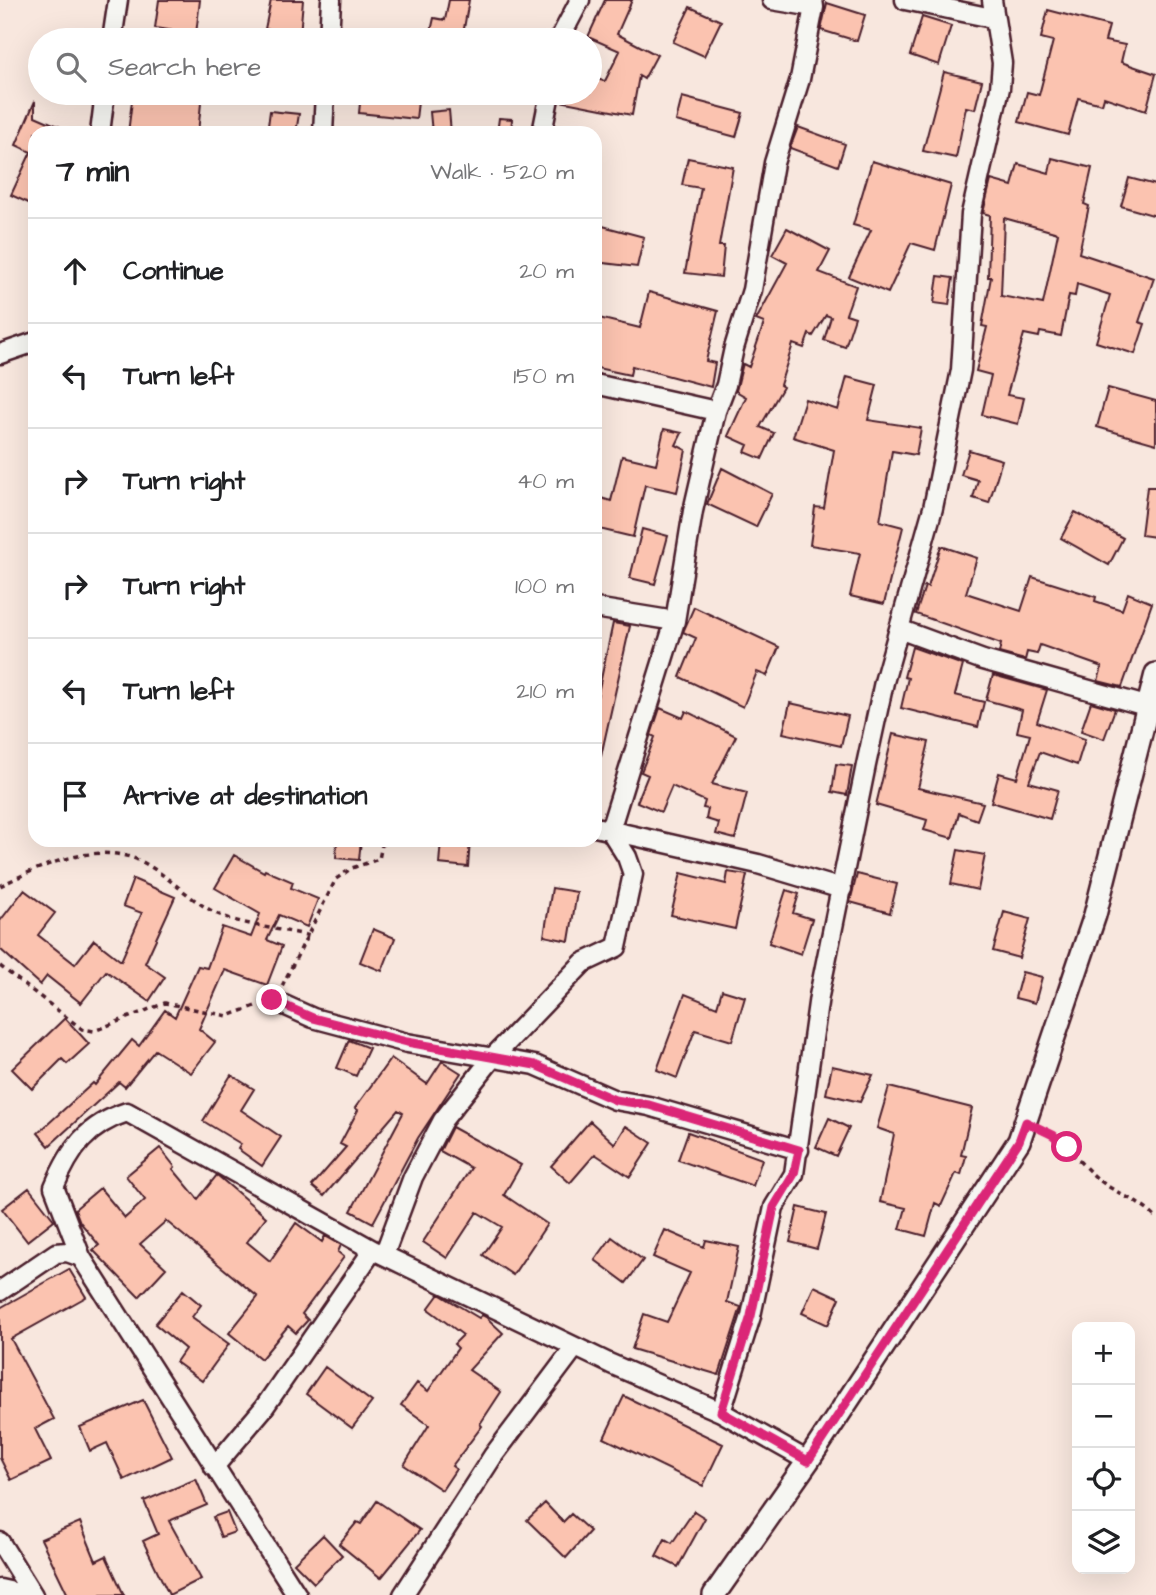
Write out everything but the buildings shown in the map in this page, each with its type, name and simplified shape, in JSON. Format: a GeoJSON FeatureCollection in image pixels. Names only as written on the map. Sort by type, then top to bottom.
{"type":"FeatureCollection","features":[{"type":"Feature","properties":{"kind":"street"},"geometry":{"type":"LineString","coordinates":[[114,28],[118,0]]}},
{"type":"Feature","properties":{"kind":"street"},"geometry":{"type":"LineString","coordinates":[[330,28],[331,0]]}},
{"type":"Feature","properties":{"kind":"street"},"geometry":{"type":"LineString","coordinates":[[565,28],[580,0]]}},
{"type":"Feature","properties":{"kind":"street"},"geometry":{"type":"LineString","coordinates":[[603,828],[675,621],[694,511],[716,411],[726,385],[752,289],[774,163],[800,79],[814,3],[772,0]]}},
{"type":"Feature","properties":{"kind":"street"},"geometry":{"type":"LineString","coordinates":[[905,0],[992,18]]}},
{"type":"Feature","properties":{"kind":"street"},"geometry":{"type":"LineString","coordinates":[[721,1412],[751,1316],[774,1207],[794,1174],[819,996],[866,765],[899,629],[933,508],[961,370],[971,214],[1000,88],[1002,63],[992,18],[992,0]]}},
{"type":"Feature","properties":{"kind":"street"},"geometry":{"type":"LineString","coordinates":[[101,126],[104,105]]}},
{"type":"Feature","properties":{"kind":"street"},"geometry":{"type":"LineString","coordinates":[[324,126],[325,105]]}},
{"type":"Feature","properties":{"kind":"street"},"geometry":{"type":"LineString","coordinates":[[543,126],[548,105]]}},
{"type":"Feature","properties":{"kind":"street"},"geometry":{"type":"LineString","coordinates":[[0,354],[28,344]]}},
{"type":"Feature","properties":{"kind":"street"},"geometry":{"type":"LineString","coordinates":[[602,386],[716,411]]}},
{"type":"Feature","properties":{"kind":"street"},"geometry":{"type":"LineString","coordinates":[[602,609],[675,621]]}},
{"type":"Feature","properties":{"kind":"street"},"geometry":{"type":"LineString","coordinates":[[899,629],[983,660],[1146,706]]}},
{"type":"Feature","properties":{"kind":"street"},"geometry":{"type":"LineString","coordinates":[[715,1595],[808,1461],[1019,1141],[1095,915],[1156,674]]}},
{"type":"Feature","properties":{"kind":"street"},"geometry":{"type":"LineString","coordinates":[[603,828],[758,864],[842,890]]}},
{"type":"Feature","properties":{"kind":"street"},"geometry":{"type":"LineString","coordinates":[[214,1467],[263,1409],[378,1252],[443,1120],[494,1056],[583,963],[617,947],[633,874],[627,857],[603,828]]}},
{"type":"Feature","properties":{"kind":"street"},"geometry":{"type":"LineString","coordinates":[[272,1000],[313,1018],[407,1042],[535,1065],[615,1100],[649,1105],[799,1150]]}},
{"type":"Feature","properties":{"kind":"street"},"geometry":{"type":"LineString","coordinates":[[297,1595],[81,1257],[54,1187],[68,1152],[105,1119],[127,1112],[378,1252],[575,1347],[721,1412],[808,1461]]}},
{"type":"Feature","properties":{"kind":"street"},"geometry":{"type":"LineString","coordinates":[[0,1291],[56,1253],[67,1252],[81,1257]]}},
{"type":"Feature","properties":{"kind":"street"},"geometry":{"type":"LineString","coordinates":[[403,1595],[493,1456],[575,1347]]}},
{"type":"Feature","properties":{"kind":"street"},"geometry":{"type":"LineString","coordinates":[[0,1542],[33,1595]]}},
{"type":"Feature","properties":{"kind":"street"},"geometry":{"type":"LineString","coordinates":[[0,1589],[27,1595]]}},
{"type":"Feature","properties":{"kind":"path"},"geometry":{"type":"LineString","coordinates":[[0,966],[82,1029],[94,1031],[165,1003],[228,1016],[272,1000],[310,936],[336,879],[352,868],[379,859],[382,847]]}},
{"type":"Feature","properties":{"kind":"path"},"geometry":{"type":"LineString","coordinates":[[0,886],[46,865],[83,855],[115,852],[149,865],[214,912],[310,936]]}},
{"type":"Feature","properties":{"kind":"path"},"geometry":{"type":"LineString","coordinates":[[1026,1122],[1053,1135],[1099,1180],[1143,1204],[1156,1218]]}},
{"type":"Feature","properties":{"kind":"route"},"geometry":{"type":"LineString","coordinates":[[272,1000],[313,1018],[361,1031],[378,1033],[438,1050],[508,1058],[535,1065],[615,1100],[649,1105],[799,1150],[794,1174],[774,1207],[751,1316],[721,1412],[808,1461],[1019,1141],[1026,1122],[1053,1135],[1067,1147]]}}]}
